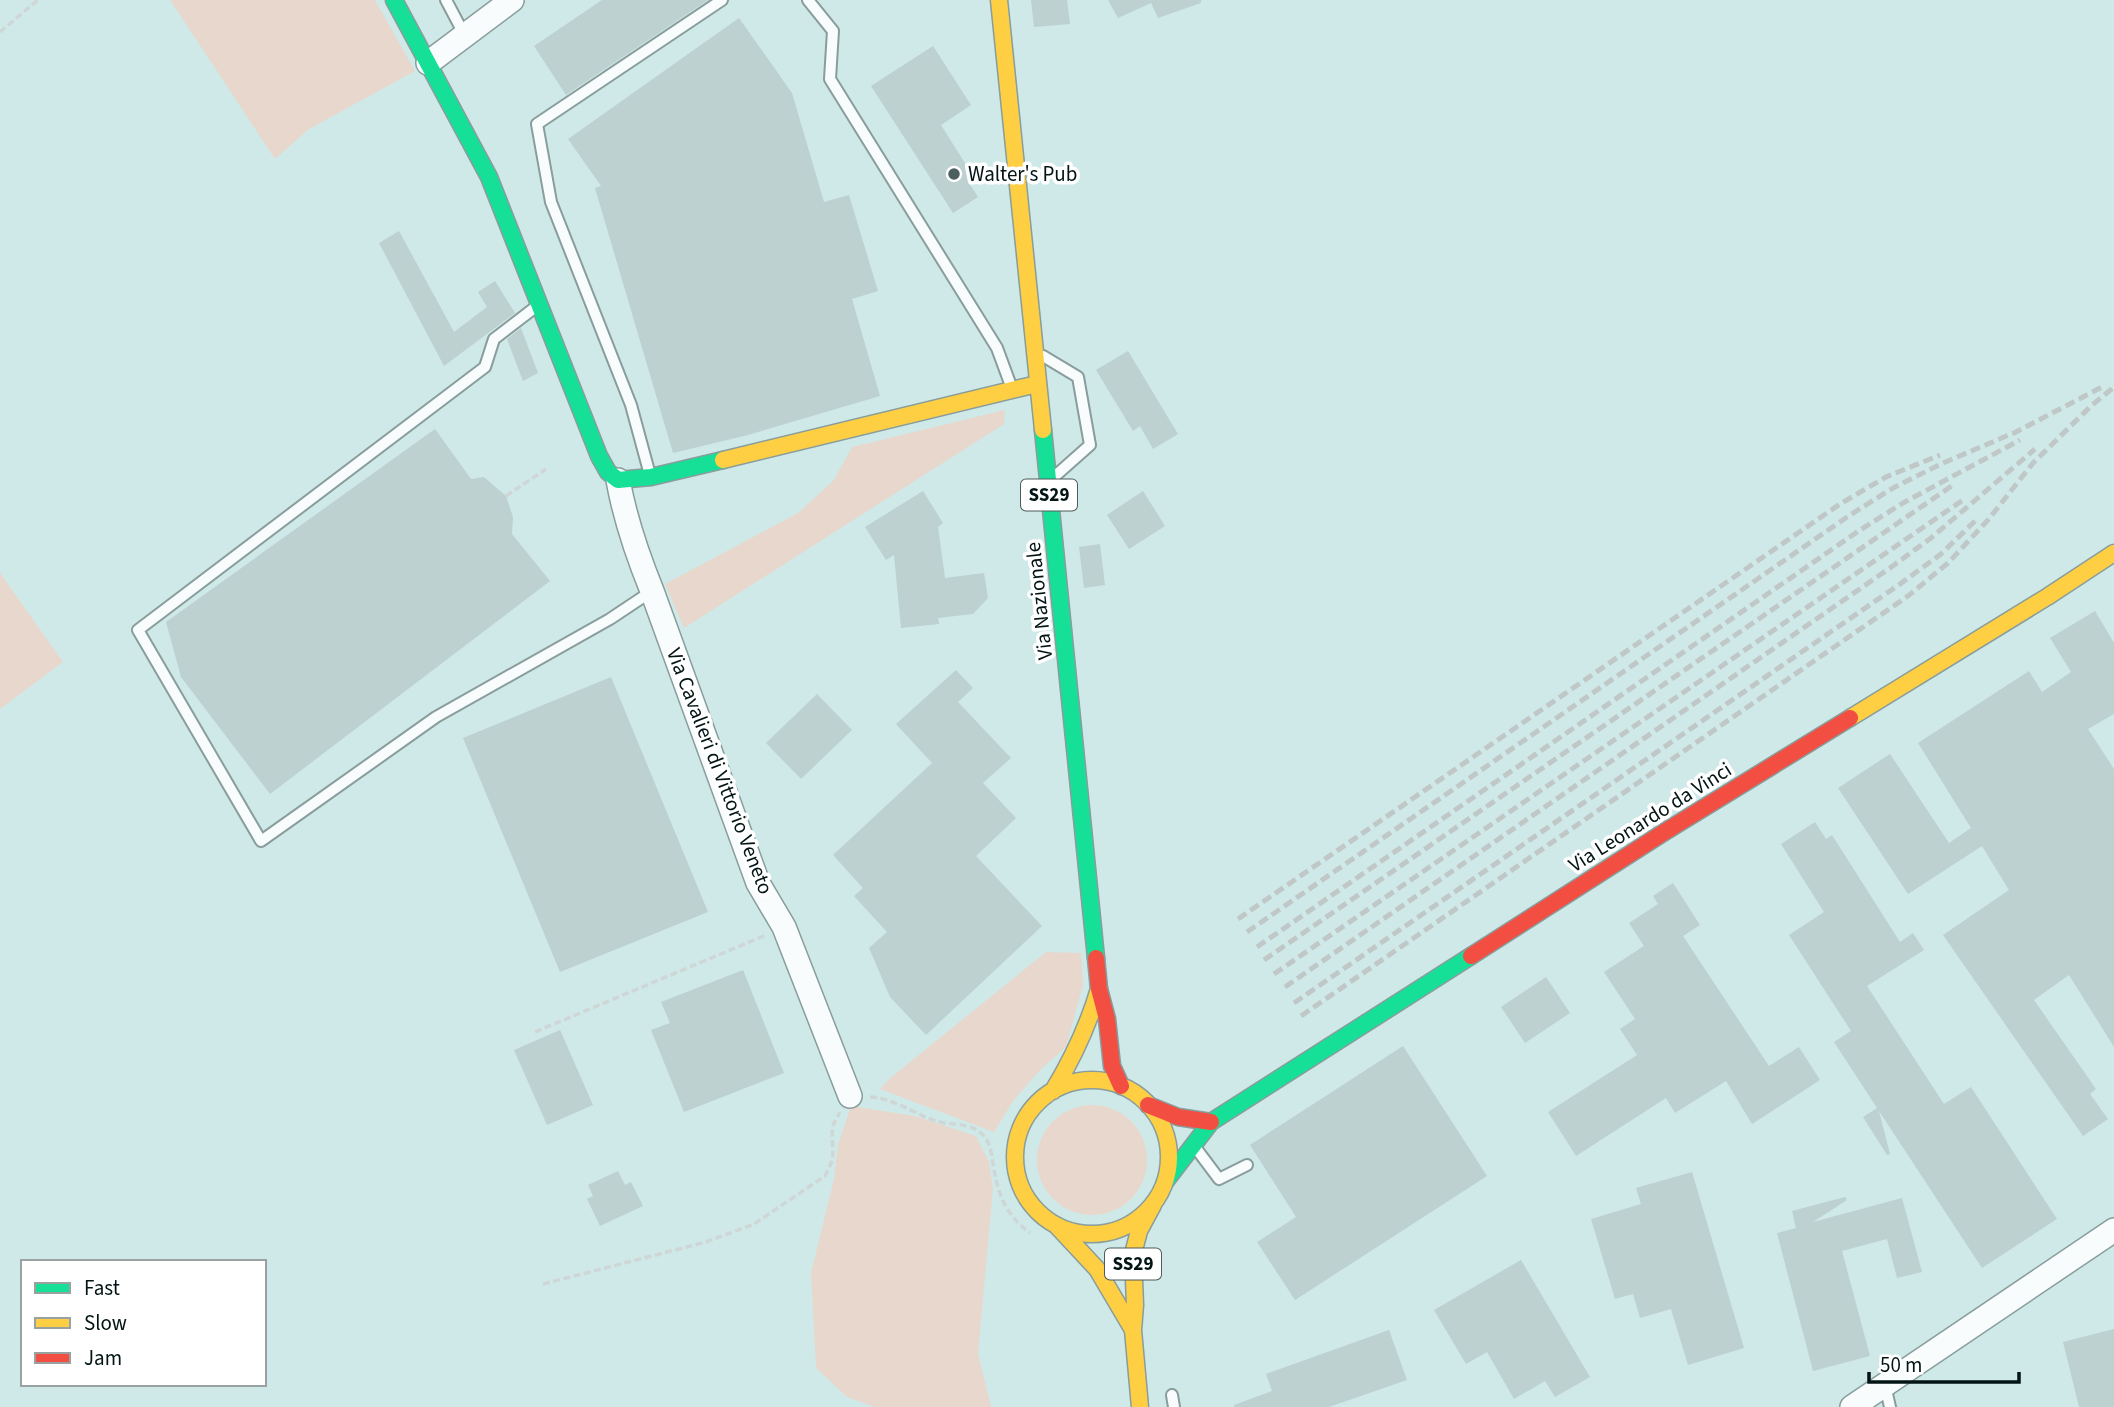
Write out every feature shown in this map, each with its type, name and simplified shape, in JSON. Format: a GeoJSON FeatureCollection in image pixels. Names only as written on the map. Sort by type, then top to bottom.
{"type":"FeatureCollection","features":[{"type":"Feature","properties":{"kind":"street","name":"Via Cavalieri di Vittorio Veneto"},"geometry":{"type":"LineString","coordinates":[[394,0],[489,177],[598,456],[608,472],[618,480],[625,519],[758,883],[784,927],[849,1096]]}},
{"type":"Feature","properties":{"kind":"street"},"geometry":{"type":"LineString","coordinates":[[428,63],[512,0]]}},
{"type":"Feature","properties":{"kind":"street","name":"Via Nazionale"},"geometry":{"type":"LineString","coordinates":[[999,0],[1099,989],[1107,1019],[1112,1066],[1121,1086]]}},
{"type":"Feature","properties":{"kind":"street"},"geometry":{"type":"LineString","coordinates":[[618,480],[651,477],[1037,384]]}},
{"type":"Feature","properties":{"kind":"street","name":"Via Leonardo da Vinci"},"geometry":{"type":"LineString","coordinates":[[1165,1182],[1211,1122],[1666,831],[2114,554]]}},
{"type":"Feature","properties":{"kind":"street","name":"Via Nazionale"},"geometry":{"type":"LineString","coordinates":[[1053,1091],[1077,1050],[1089,1023],[1099,989]]}},
{"type":"Feature","properties":{"kind":"street"},"geometry":{"type":"LineString","coordinates":[[1148,1105],[1163,1129],[1169,1159],[1165,1182],[1154,1202],[1133,1223],[1108,1233],[1084,1234],[1056,1225],[1031,1205],[1022,1190],[1015,1165],[1017,1138],[1034,1106],[1053,1091],[1072,1083],[1093,1080],[1121,1086],[1166,1115],[1211,1122]]}},
{"type":"Feature","properties":{"kind":"street","name":"SS29"},"geometry":{"type":"LineString","coordinates":[[1140,1407],[1133,1330],[1136,1305],[1133,1254],[1139,1231],[1154,1202]]}},
{"type":"Feature","properties":{"kind":"street","name":"SS29"},"geometry":{"type":"LineString","coordinates":[[1056,1225],[1097,1269],[1133,1330]]}},
{"type":"Feature","properties":{"kind":"street"},"geometry":{"type":"LineString","coordinates":[[1852,1407],[1887,1396],[2114,1230]]}},
{"type":"Feature","properties":{"kind":"lane"},"geometry":{"type":"LineString","coordinates":[[446,0],[465,36]]}},
{"type":"Feature","properties":{"kind":"lane"},"geometry":{"type":"LineString","coordinates":[[651,477],[631,404],[551,202],[537,124],[722,0]]}},
{"type":"Feature","properties":{"kind":"lane"},"geometry":{"type":"LineString","coordinates":[[808,0],[833,31],[830,79],[997,348],[1012,389]]}},
{"type":"Feature","properties":{"kind":"lane"},"geometry":{"type":"LineString","coordinates":[[539,305],[494,339],[485,367],[138,630],[261,841],[436,718],[610,619],[652,591]]}},
{"type":"Feature","properties":{"kind":"lane"},"geometry":{"type":"LineString","coordinates":[[1034,351],[1077,377],[1090,445],[1047,482]]}},
{"type":"Feature","properties":{"kind":"lane"},"geometry":{"type":"LineString","coordinates":[[1193,1144],[1219,1179],[1247,1165]]}},
{"type":"Feature","properties":{"kind":"path"},"geometry":{"type":"LineString","coordinates":[[0,32],[38,0]]}},
{"type":"Feature","properties":{"kind":"path"},"geometry":{"type":"LineString","coordinates":[[506,496],[546,468]]}},
{"type":"Feature","properties":{"kind":"path"},"geometry":{"type":"LineString","coordinates":[[535,1032],[784,927]]}},
{"type":"Feature","properties":{"kind":"path"},"geometry":{"type":"LineString","coordinates":[[543,1284],[706,1242],[754,1224],[825,1176],[833,1158],[832,1127],[849,1096],[877,1097],[937,1122],[958,1123],[982,1133],[990,1147],[998,1189],[1008,1213],[1036,1238]]}},
{"type":"Feature","properties":{"kind":"shaded area"},"geometry":{"type":"Polygon","coordinates":[[[170,0],[375,0],[415,71],[309,129],[275,159],[170,0]]]}},
{"type":"Feature","properties":{"kind":"shaded area"},"geometry":{"type":"Polygon","coordinates":[[[1005,410],[1004,424],[684,628],[665,584],[798,513],[834,480],[852,447],[1005,410]]]}},
{"type":"Feature","properties":{"kind":"shaded area"},"geometry":{"type":"Polygon","coordinates":[[[0,573],[63,662],[0,709],[0,573]]]}},
{"type":"Feature","properties":{"kind":"shaded area"},"geometry":{"type":"Polygon","coordinates":[[[1046,952],[1081,953],[1083,985],[1066,1047],[1040,1070],[1013,1101],[994,1132],[880,1089],[889,1079],[1046,952]]]}},
{"type":"Feature","properties":{"kind":"shaded area"},"geometry":{"type":"Polygon","coordinates":[[[1092,1105],[1113,1109],[1131,1121],[1143,1139],[1147,1160],[1143,1181],[1131,1199],[1113,1211],[1092,1215],[1071,1211],[1053,1199],[1041,1181],[1037,1160],[1041,1139],[1053,1121],[1071,1109],[1092,1105]]]}},
{"type":"Feature","properties":{"kind":"shaded area"},"geometry":{"type":"Polygon","coordinates":[[[851,1106],[915,1116],[976,1136],[989,1162],[993,1189],[978,1353],[991,1407],[875,1407],[847,1397],[816,1368],[811,1273],[834,1179],[838,1145],[851,1106]]]}},
{"type":"Feature","properties":{"kind":"building"},"geometry":{"type":"Polygon","coordinates":[[[602,0],[708,0],[566,95],[534,46],[602,0]]]}},
{"type":"Feature","properties":{"kind":"building"},"geometry":{"type":"Polygon","coordinates":[[[1031,0],[1067,0],[1070,24],[1034,27],[1031,0]]]}},
{"type":"Feature","properties":{"kind":"building"},"geometry":{"type":"Polygon","coordinates":[[[1108,0],[1201,0],[1201,3],[1158,18],[1151,3],[1118,18],[1108,0]]]}},
{"type":"Feature","properties":{"kind":"building"},"geometry":{"type":"Polygon","coordinates":[[[739,18],[792,93],[824,202],[849,195],[878,291],[852,299],[880,396],[748,435],[673,453],[595,188],[601,186],[568,139],[739,18]]]}},
{"type":"Feature","properties":{"kind":"building"},"geometry":{"type":"Polygon","coordinates":[[[933,46],[971,105],[941,125],[975,179],[969,183],[978,197],[953,213],[871,86],[933,46]]]}},
{"type":"Feature","properties":{"kind":"building"},"geometry":{"type":"Polygon","coordinates":[[[399,231],[454,332],[487,307],[478,292],[495,281],[515,313],[444,366],[379,243],[399,231]]]}},
{"type":"Feature","properties":{"kind":"building"},"geometry":{"type":"Polygon","coordinates":[[[521,328],[538,373],[523,381],[507,339],[521,328]]]}},
{"type":"Feature","properties":{"kind":"building"},"geometry":{"type":"Polygon","coordinates":[[[1128,351],[1178,434],[1153,449],[1140,426],[1133,431],[1096,370],[1128,351]]]}},
{"type":"Feature","properties":{"kind":"building"},"geometry":{"type":"Polygon","coordinates":[[[435,429],[471,479],[484,477],[506,496],[513,517],[512,534],[550,581],[270,794],[181,677],[166,622],[435,429]]]}},
{"type":"Feature","properties":{"kind":"building"},"geometry":{"type":"Polygon","coordinates":[[[923,491],[943,523],[938,527],[945,578],[984,573],[988,598],[973,614],[938,618],[939,624],[901,628],[894,555],[886,560],[865,527],[923,491]]]}},
{"type":"Feature","properties":{"kind":"building"},"geometry":{"type":"Polygon","coordinates":[[[1143,491],[1165,526],[1129,549],[1107,515],[1143,491]]]}},
{"type":"Feature","properties":{"kind":"building"},"geometry":{"type":"Polygon","coordinates":[[[1100,544],[1105,585],[1084,588],[1079,547],[1100,544]]]}},
{"type":"Feature","properties":{"kind":"building"},"geometry":{"type":"Polygon","coordinates":[[[2095,611],[2114,643],[2114,714],[2088,729],[2114,769],[2114,1047],[2069,975],[2034,1000],[2096,1089],[2090,1094],[2108,1119],[2083,1136],[1943,935],[2009,890],[1982,846],[1908,894],[1838,788],[1890,754],[1949,843],[1971,828],[1918,743],[2029,671],[2042,692],[2071,672],[2050,638],[2095,611]]]}},
{"type":"Feature","properties":{"kind":"building"},"geometry":{"type":"Polygon","coordinates":[[[956,670],[973,688],[958,702],[1011,758],[983,783],[1016,818],[976,856],[1042,926],[926,1035],[890,997],[869,948],[887,932],[854,896],[863,888],[833,855],[932,763],[896,724],[956,670]]]}},
{"type":"Feature","properties":{"kind":"building"},"geometry":{"type":"Polygon","coordinates":[[[611,677],[708,912],[560,972],[463,738],[611,677]]]}},
{"type":"Feature","properties":{"kind":"building"},"geometry":{"type":"Polygon","coordinates":[[[817,694],[852,730],[801,779],[766,743],[817,694]]]}},
{"type":"Feature","properties":{"kind":"building"},"geometry":{"type":"Polygon","coordinates":[[[1815,822],[1826,839],[1832,835],[1900,942],[1913,933],[1924,950],[1867,986],[1944,1104],[1971,1087],[2057,1219],[1982,1268],[1879,1111],[1890,1154],[1887,1155],[1863,1117],[1877,1108],[1834,1042],[1851,1031],[1789,935],[1824,912],[1781,844],[1815,822]]]}},
{"type":"Feature","properties":{"kind":"building"},"geometry":{"type":"Polygon","coordinates":[[[1673,883],[1700,925],[1683,936],[1769,1066],[1799,1047],[1820,1080],[1752,1124],[1726,1081],[1675,1113],[1666,1098],[1576,1156],[1548,1112],[1637,1055],[1620,1029],[1635,1019],[1604,972],[1644,946],[1629,923],[1658,904],[1653,896],[1673,883]]]}},
{"type":"Feature","properties":{"kind":"building"},"geometry":{"type":"Polygon","coordinates":[[[743,970],[784,1073],[684,1112],[651,1030],[670,1023],[661,1002],[743,970]]]}},
{"type":"Feature","properties":{"kind":"building"},"geometry":{"type":"Polygon","coordinates":[[[1546,977],[1570,1013],[1525,1043],[1501,1007],[1546,977]]]}},
{"type":"Feature","properties":{"kind":"building"},"geometry":{"type":"Polygon","coordinates":[[[560,1030],[593,1105],[547,1125],[514,1050],[560,1030]]]}},
{"type":"Feature","properties":{"kind":"building"},"geometry":{"type":"Polygon","coordinates":[[[1403,1046],[1487,1176],[1295,1300],[1257,1242],[1296,1217],[1250,1145],[1403,1046]]]}},
{"type":"Feature","properties":{"kind":"building"},"geometry":{"type":"Polygon","coordinates":[[[618,1171],[625,1185],[631,1182],[643,1206],[600,1226],[587,1199],[593,1196],[588,1185],[618,1171]]]}},
{"type":"Feature","properties":{"kind":"building"},"geometry":{"type":"Polygon","coordinates":[[[1692,1172],[1744,1348],[1688,1365],[1671,1309],[1640,1318],[1633,1294],[1615,1299],[1591,1219],[1641,1204],[1636,1188],[1692,1172]]]}},
{"type":"Feature","properties":{"kind":"building"},"geometry":{"type":"Polygon","coordinates":[[[1845,1197],[1847,1200],[1813,1222],[1902,1198],[1922,1272],[1897,1278],[1887,1239],[1842,1251],[1870,1356],[1813,1371],[1777,1233],[1796,1228],[1792,1211],[1845,1197]]]}},
{"type":"Feature","properties":{"kind":"building"},"geometry":{"type":"Polygon","coordinates":[[[1521,1260],[1590,1377],[1555,1397],[1545,1381],[1514,1399],[1487,1352],[1466,1364],[1434,1310],[1521,1260]]]}},
{"type":"Feature","properties":{"kind":"building"},"geometry":{"type":"Polygon","coordinates":[[[2114,1329],[2114,1407],[2079,1407],[2063,1342],[2114,1329]]]}},
{"type":"Feature","properties":{"kind":"building"},"geometry":{"type":"Polygon","coordinates":[[[1389,1330],[1407,1380],[1329,1407],[1234,1407],[1272,1391],[1266,1374],[1389,1330]]]}},
{"type":"Feature","properties":{"kind":"railway"},"geometry":{"type":"LineString","coordinates":[[1247,932],[1850,515],[1893,488],[2016,432],[2104,386]]}},
{"type":"Feature","properties":{"kind":"railway"},"geometry":{"type":"LineString","coordinates":[[1301,1016],[1908,596],[1948,563],[1988,520],[2033,463],[2114,387]]}},
{"type":"Feature","properties":{"kind":"railway"},"geometry":{"type":"LineString","coordinates":[[1257,947],[1860,530],[1903,503],[2020,440]]}},
{"type":"Feature","properties":{"kind":"railway"},"geometry":{"type":"LineString","coordinates":[[1285,987],[1890,568],[1931,538],[2035,449]]}},
{"type":"Feature","properties":{"kind":"railway"},"geometry":{"type":"LineString","coordinates":[[1238,919],[1840,504],[1886,477],[1940,455]]}},
{"type":"Feature","properties":{"kind":"railway"},"geometry":{"type":"LineString","coordinates":[[1264,960],[1953,485]]}},
{"type":"Feature","properties":{"kind":"railway"},"geometry":{"type":"LineString","coordinates":[[1274,974],[1963,500]]}},
{"type":"Feature","properties":{"kind":"railway"},"geometry":{"type":"LineString","coordinates":[[1294,1003],[1900,584],[1941,554],[1976,520]]}},
{"type":"Feature","properties":{"kind":"traffic: fast"},"geometry":{"type":"LineString","coordinates":[[394,0],[489,177],[599,456],[608,472],[618,480],[651,477],[723,460]]}},
{"type":"Feature","properties":{"kind":"traffic: fast"},"geometry":{"type":"LineString","coordinates":[[1043,430],[1096,958]]}},
{"type":"Feature","properties":{"kind":"traffic: fast"},"geometry":{"type":"LineString","coordinates":[[1165,1182],[1211,1122],[1471,956]]}},
{"type":"Feature","properties":{"kind":"traffic: slow"},"geometry":{"type":"LineString","coordinates":[[999,0],[1043,430]]}},
{"type":"Feature","properties":{"kind":"traffic: slow"},"geometry":{"type":"LineString","coordinates":[[723,460],[1037,384]]}},
{"type":"Feature","properties":{"kind":"traffic: slow"},"geometry":{"type":"LineString","coordinates":[[1850,718],[2114,553]]}},
{"type":"Feature","properties":{"kind":"traffic: slow"},"geometry":{"type":"LineString","coordinates":[[1053,1091],[1079,1042],[1099,989]]}},
{"type":"Feature","properties":{"kind":"traffic: slow"},"geometry":{"type":"LineString","coordinates":[[1092,1080],[1121,1086],[1146,1103],[1163,1128],[1169,1157],[1163,1186],[1146,1211],[1121,1228],[1092,1234],[1063,1228],[1038,1211],[1021,1186],[1015,1157],[1021,1128],[1038,1103],[1063,1086],[1092,1080]]}},
{"type":"Feature","properties":{"kind":"traffic: slow"},"geometry":{"type":"LineString","coordinates":[[1140,1407],[1133,1330],[1133,1254],[1139,1231],[1153,1205]]}},
{"type":"Feature","properties":{"kind":"traffic: slow"},"geometry":{"type":"LineString","coordinates":[[1056,1225],[1097,1269],[1133,1330]]}},
{"type":"Feature","properties":{"kind":"traffic: jam"},"geometry":{"type":"LineString","coordinates":[[1471,956],[1666,831],[1850,718]]}},
{"type":"Feature","properties":{"kind":"traffic: jam"},"geometry":{"type":"LineString","coordinates":[[1096,958],[1112,1066],[1121,1086]]}},
{"type":"Feature","properties":{"kind":"traffic: jam"},"geometry":{"type":"LineString","coordinates":[[1148,1105],[1178,1117],[1211,1122]]}},
{"type":"Feature","properties":{"kind":"place","name":"Walter's Pub"},"geometry":{"type":"Point","coordinates":[954,174]}}]}
